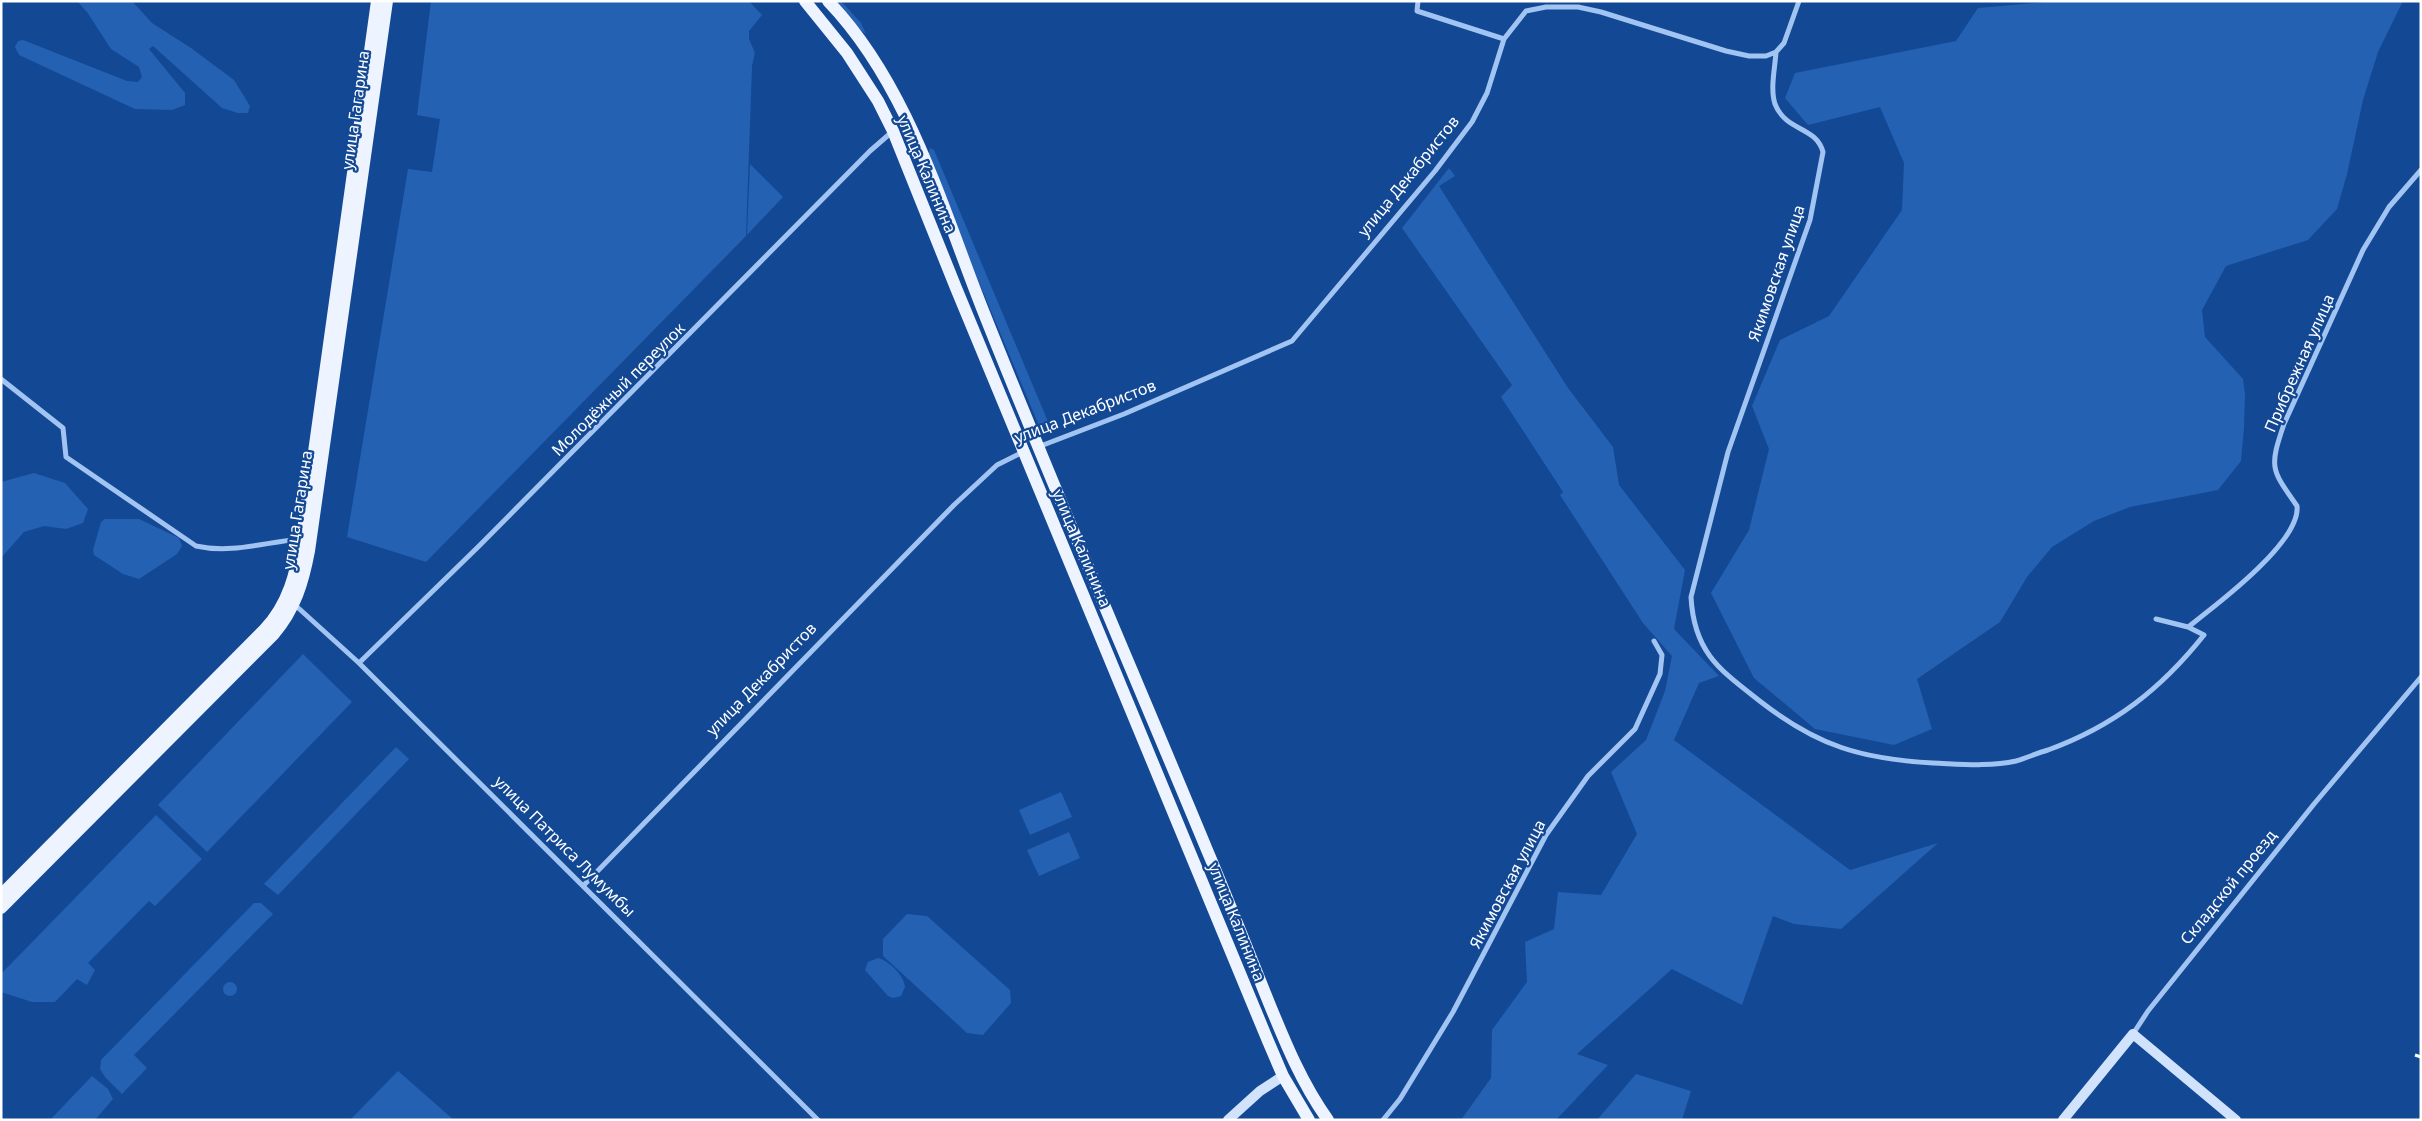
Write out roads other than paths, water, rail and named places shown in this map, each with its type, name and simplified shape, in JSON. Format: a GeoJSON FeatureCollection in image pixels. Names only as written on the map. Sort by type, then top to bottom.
{"type":"FeatureCollection","features":[{"type":"Feature","properties":{"kind":"main road","name":"улица Гагарина"},"geometry":{"type":"LineString","coordinates":[[370,87],[377,1]]}},
{"type":"Feature","properties":{"kind":"main road","name":"улица Гагарина"},"geometry":{"type":"LineString","coordinates":[[1,908],[282,625],[290,602],[302,538],[333,347],[370,87],[387,1]]}},
{"type":"Feature","properties":{"kind":"main road","name":"улица Калинина"},"geometry":{"type":"LineString","coordinates":[[805,1],[847,52],[878,101],[893,131],[1024,452],[1284,1076],[1309,1120]]}},
{"type":"Feature","properties":{"kind":"main road","name":"улица Калинина"},"geometry":{"type":"LineString","coordinates":[[828,1],[859,38],[880,68],[904,113],[1037,447],[1208,852],[1297,1069],[1328,1120]]}},
{"type":"Feature","properties":{"kind":"main road","name":"улица Гагарина"},"geometry":{"type":"LineString","coordinates":[[1,895],[264,630],[302,586],[309,551],[333,347]]}},
{"type":"Feature","properties":{"kind":"main road","name":"улица Декабристов"},"geometry":{"type":"LineString","coordinates":[[1024,452],[1037,447]]}},
{"type":"Feature","properties":{"kind":"main road"},"geometry":{"type":"LineString","coordinates":[[1284,1076],[1297,1069]]}},
{"type":"Feature","properties":{"kind":"street"},"geometry":{"type":"LineString","coordinates":[[1418,1],[1417,11],[1504,39]]}},
{"type":"Feature","properties":{"kind":"street","name":"Якимовская улица"},"geometry":{"type":"LineString","coordinates":[[1799,1],[1784,43],[1776,52],[1774,102],[1781,115],[1792,126],[1814,136],[1820,143],[1823,152],[1810,220],[1728,452],[1697,572],[1691,598],[1692,620],[1700,643],[1716,664],[1790,725],[1816,738],[1848,750],[1896,761],[1979,765],[2016,761],[2059,746],[2105,725],[2135,705],[2175,670],[2204,635],[2188,627]]}},
{"type":"Feature","properties":{"kind":"street","name":"улица Декабристов"},"geometry":{"type":"LineString","coordinates":[[1037,447],[1115,418],[1292,341],[1436,171],[1479,111],[1504,39],[1526,11],[1564,6],[1601,12],[1726,51],[1749,56],[1766,56],[1776,52]]}},
{"type":"Feature","properties":{"kind":"street","name":"Молодёжный переулок"},"geometry":{"type":"LineString","coordinates":[[359,663],[479,546],[870,151],[893,131]]}},
{"type":"Feature","properties":{"kind":"street","name":"Прибрежная улица"},"geometry":{"type":"LineString","coordinates":[[2188,627],[2247,581],[2288,533],[2298,512],[2297,506],[2276,477],[2273,464],[2275,449],[2284,424],[2368,242],[2389,207],[2421,170]]}},
{"type":"Feature","properties":{"kind":"street"},"geometry":{"type":"LineString","coordinates":[[1,379],[63,428],[66,457],[196,546],[213,550],[242,549],[302,538]]}},
{"type":"Feature","properties":{"kind":"street","name":"улица Декабристов"},"geometry":{"type":"LineString","coordinates":[[583,886],[954,505],[997,465],[1024,452]]}},
{"type":"Feature","properties":{"kind":"street","name":"улица Патриса Лумумбы"},"geometry":{"type":"LineString","coordinates":[[290,602],[359,663],[818,1120]]}},
{"type":"Feature","properties":{"kind":"street"},"geometry":{"type":"LineString","coordinates":[[2156,619],[2188,627]]}},
{"type":"Feature","properties":{"kind":"street","name":"Якимовская улица"},"geometry":{"type":"LineString","coordinates":[[1383,1120],[1400,1100],[1454,1012],[1546,835],[1588,776],[1635,729],[1660,674],[1662,655],[1654,641]]}},
{"type":"Feature","properties":{"kind":"street","name":"Складской проезд"},"geometry":{"type":"LineString","coordinates":[[2063,1120],[2314,804],[2421,677]]}},
{"type":"Feature","properties":{"kind":"street"},"geometry":{"type":"LineString","coordinates":[[2133,1034],[2236,1120]]}},
{"type":"Feature","properties":{"kind":"street"},"geometry":{"type":"LineString","coordinates":[[1228,1120],[1260,1091],[1284,1076]]}},
{"type":"Feature","properties":{"kind":"railway"},"geometry":{"type":"LineString","coordinates":[[2415,1055],[2421,1057]]}}]}
